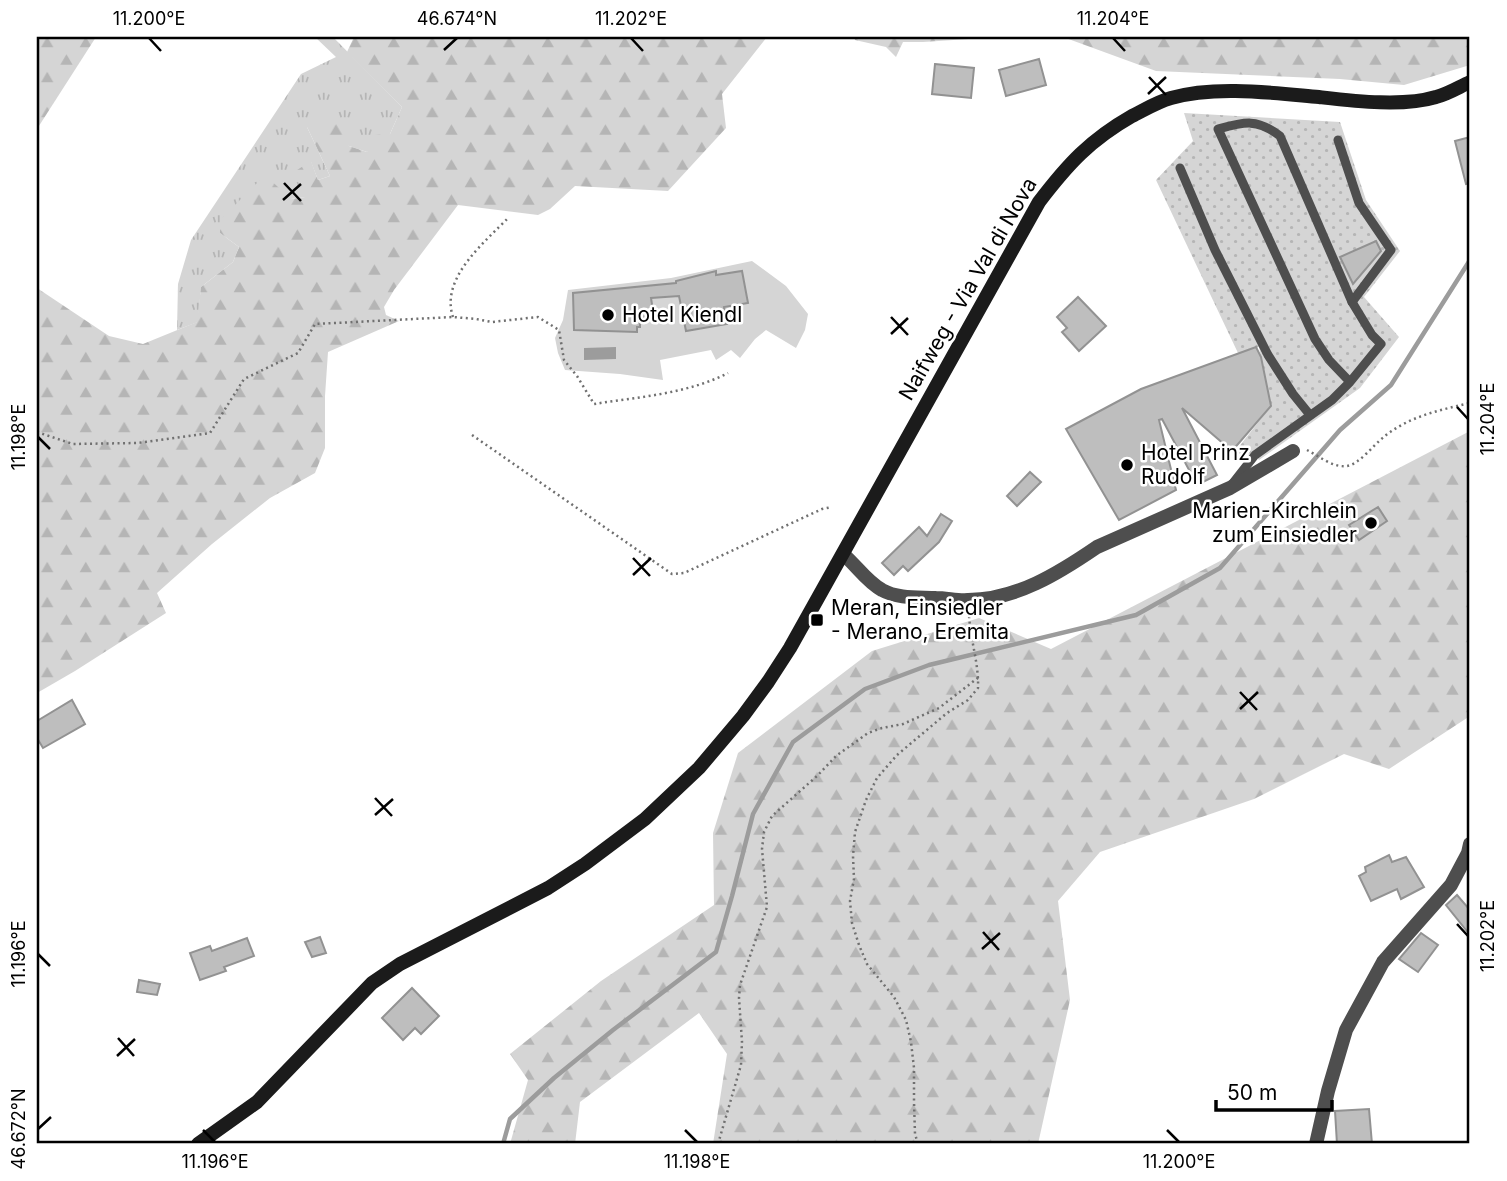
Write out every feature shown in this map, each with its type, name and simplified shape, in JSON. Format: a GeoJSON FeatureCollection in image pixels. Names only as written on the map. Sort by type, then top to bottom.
{"type":"FeatureCollection","features":[{"type":"Feature","properties":{"kind":"main road","name":"Naifweg - Via Val di Nova"},"geometry":{"type":"LineString","coordinates":[[198,1144],[257,1102],[372,983],[400,964],[548,888],[585,864],[645,819],[699,768],[743,716],[790,648],[1038,202],[1062,171],[1092,142],[1143,110],[1170,98],[1195,94],[1257,91],[1403,103],[1436,97],[1470,82]]}},
{"type":"Feature","properties":{"kind":"street"},"geometry":{"type":"LineString","coordinates":[[843,554],[881,590],[893,594],[968,600],[1003,596],[1034,585],[1097,547],[1230,488],[1301,451]]}},
{"type":"Feature","properties":{"kind":"street"},"geometry":{"type":"LineString","coordinates":[[1316,1144],[1346,1030],[1383,962],[1451,885],[1470,844]]}},
{"type":"Feature","properties":{"kind":"lane"},"geometry":{"type":"LineString","coordinates":[[1230,488],[1255,455],[1332,400],[1350,382],[1381,344],[1372,335],[1352,302],[1280,136],[1270,128],[1246,122],[1218,129],[1315,339],[1329,360],[1350,382]]}},
{"type":"Feature","properties":{"kind":"lane"},"geometry":{"type":"LineString","coordinates":[[1338,140],[1359,203],[1391,250],[1352,302]]}},
{"type":"Feature","properties":{"kind":"lane"},"geometry":{"type":"LineString","coordinates":[[1180,168],[1214,250],[1268,355],[1310,415]]}},
{"type":"Feature","properties":{"kind":"path"},"geometry":{"type":"LineString","coordinates":[[453,317],[450,307],[454,286],[466,261],[509,217]]}},
{"type":"Feature","properties":{"kind":"path"},"geometry":{"type":"LineString","coordinates":[[37,432],[73,444],[137,443],[210,433],[244,379],[298,353],[315,324],[453,317],[492,322],[538,317],[559,330],[564,360],[594,404],[685,389],[713,381],[728,373]]}},
{"type":"Feature","properties":{"kind":"path"},"geometry":{"type":"LineString","coordinates":[[1301,451],[1339,466],[1349,466],[1358,462],[1385,435],[1405,423],[1423,414],[1470,402]]}},
{"type":"Feature","properties":{"kind":"path"},"geometry":{"type":"LineString","coordinates":[[472,435],[672,574],[684,573],[822,509],[832,507]]}},
{"type":"Feature","properties":{"kind":"path"},"geometry":{"type":"LineString","coordinates":[[918,1144],[915,1134],[914,1069],[906,1020],[894,997],[867,964],[852,923],[850,901],[854,879],[855,832],[877,778],[897,755],[947,713],[968,700],[978,688],[979,677],[969,627]]}},
{"type":"Feature","properties":{"kind":"path"},"geometry":{"type":"LineString","coordinates":[[718,1144],[741,1065],[740,985],[767,907],[762,849],[764,832],[772,816],[836,756],[868,733],[882,727],[903,724],[939,708],[979,677]]}},
{"type":"Feature","properties":{"kind":"green space"},"geometry":{"type":"Polygon","coordinates":[[[42,37],[96,37],[37,129],[37,42],[42,37]]]}},
{"type":"Feature","properties":{"kind":"green space"},"geometry":{"type":"Polygon","coordinates":[[[315,37],[333,37],[402,107],[390,134],[367,152],[307,127],[330,176],[318,180],[311,162],[305,197],[291,199],[220,233],[239,247],[233,262],[201,287],[198,322],[177,330],[178,284],[191,240],[301,74],[336,57],[315,37]]]}},
{"type":"Feature","properties":{"kind":"green space"},"geometry":{"type":"Polygon","coordinates":[[[354,37],[767,37],[722,94],[726,128],[668,191],[575,186],[550,209],[538,215],[458,205],[384,307],[386,315],[399,321],[328,352],[325,448],[315,473],[270,498],[212,544],[157,593],[166,613],[37,693],[37,288],[109,336],[143,344],[197,322],[201,287],[233,262],[239,247],[220,233],[220,220],[265,175],[291,199],[305,197],[294,172],[311,161],[318,180],[330,176],[307,127],[337,115],[349,146],[367,152],[375,135],[390,134],[402,107],[347,52],[354,37]]]}},
{"type":"Feature","properties":{"kind":"green space"},"geometry":{"type":"Polygon","coordinates":[[[854,37],[999,37],[903,42],[896,57],[886,47],[855,40],[854,37]]]}},
{"type":"Feature","properties":{"kind":"green space"},"geometry":{"type":"Polygon","coordinates":[[[1063,37],[1470,37],[1470,65],[1404,85],[1340,79],[1156,71],[1063,37]]]}},
{"type":"Feature","properties":{"kind":"green space"},"geometry":{"type":"Polygon","coordinates":[[[1184,113],[1340,122],[1366,200],[1400,251],[1364,297],[1399,337],[1360,388],[1259,460],[1255,455],[1234,453],[1271,406],[1259,347],[1238,353],[1156,180],[1193,141],[1184,113]]]}},
{"type":"Feature","properties":{"kind":"green space"},"geometry":{"type":"Polygon","coordinates":[[[752,261],[786,286],[808,314],[805,330],[796,348],[766,330],[740,358],[731,350],[716,360],[711,350],[660,360],[663,380],[565,370],[555,338],[563,320],[568,290],[671,278],[752,261]]]}},
{"type":"Feature","properties":{"kind":"green space"},"geometry":{"type":"Polygon","coordinates":[[[1470,431],[1470,716],[1389,769],[1344,754],[1254,799],[1100,852],[1058,901],[1070,1000],[1038,1144],[713,1144],[727,1054],[699,1013],[580,1102],[575,1144],[510,1144],[528,1080],[510,1054],[601,981],[714,905],[713,833],[738,753],[872,651],[979,618],[1051,649],[1470,431]]]}},
{"type":"Feature","properties":{"kind":"shaded area"},"geometry":{"type":"Polygon","coordinates":[[[616,347],[616,359],[584,360],[584,348],[616,347]]]}},
{"type":"Feature","properties":{"kind":"building"},"geometry":{"type":"Polygon","coordinates":[[[1039,59],[1046,85],[1006,96],[999,70],[1039,59]]]}},
{"type":"Feature","properties":{"kind":"building"},"geometry":{"type":"Polygon","coordinates":[[[935,64],[974,68],[971,98],[932,94],[935,64]]]}},
{"type":"Feature","properties":{"kind":"building"},"geometry":{"type":"Polygon","coordinates":[[[1470,137],[1470,183],[1466,184],[1455,141],[1470,137]]]}},
{"type":"Feature","properties":{"kind":"building"},"geometry":{"type":"Polygon","coordinates":[[[1376,241],[1381,251],[1353,284],[1340,257],[1376,241]]]}},
{"type":"Feature","properties":{"kind":"building"},"geometry":{"type":"Polygon","coordinates":[[[716,271],[716,275],[742,271],[748,303],[724,307],[727,324],[686,331],[679,296],[651,298],[654,317],[640,318],[637,332],[574,330],[573,293],[676,283],[716,271]]]}},
{"type":"Feature","properties":{"kind":"building"},"geometry":{"type":"Polygon","coordinates":[[[1078,297],[1106,326],[1079,351],[1062,332],[1067,328],[1057,317],[1078,297]]]}},
{"type":"Feature","properties":{"kind":"building"},"geometry":{"type":"Polygon","coordinates":[[[1256,347],[1261,357],[1271,406],[1232,451],[1182,408],[1217,475],[1197,485],[1162,419],[1159,420],[1176,490],[1119,520],[1066,429],[1141,389],[1256,347]]]}},
{"type":"Feature","properties":{"kind":"building"},"geometry":{"type":"Polygon","coordinates":[[[1030,472],[1041,482],[1017,506],[1007,496],[1030,472]]]}},
{"type":"Feature","properties":{"kind":"building","name":"Marien-Kirchlein zum Einsiedler"},"geometry":{"type":"Polygon","coordinates":[[[1378,507],[1387,521],[1359,540],[1349,525],[1378,507]]]}},
{"type":"Feature","properties":{"kind":"building"},"geometry":{"type":"Polygon","coordinates":[[[941,514],[952,521],[939,542],[908,571],[903,566],[894,575],[882,563],[919,527],[927,536],[941,514]]]}},
{"type":"Feature","properties":{"kind":"building"},"geometry":{"type":"Polygon","coordinates":[[[72,700],[85,724],[43,748],[37,738],[37,721],[72,700]]]}},
{"type":"Feature","properties":{"kind":"building"},"geometry":{"type":"Polygon","coordinates":[[[1389,855],[1392,862],[1406,857],[1424,887],[1401,899],[1397,889],[1371,901],[1359,876],[1366,872],[1365,867],[1389,855]]]}},
{"type":"Feature","properties":{"kind":"building"},"geometry":{"type":"Polygon","coordinates":[[[1457,895],[1470,910],[1470,935],[1446,905],[1457,895]]]}},
{"type":"Feature","properties":{"kind":"building"},"geometry":{"type":"Polygon","coordinates":[[[1421,933],[1438,945],[1418,972],[1399,959],[1421,933]]]}},
{"type":"Feature","properties":{"kind":"building"},"geometry":{"type":"Polygon","coordinates":[[[320,937],[326,953],[312,957],[305,942],[320,937]]]}},
{"type":"Feature","properties":{"kind":"building"},"geometry":{"type":"Polygon","coordinates":[[[247,938],[254,956],[224,967],[226,971],[200,980],[190,953],[210,946],[212,951],[247,938]]]}},
{"type":"Feature","properties":{"kind":"building"},"geometry":{"type":"Polygon","coordinates":[[[139,980],[160,984],[157,995],[137,992],[139,980]]]}},
{"type":"Feature","properties":{"kind":"building"},"geometry":{"type":"Polygon","coordinates":[[[412,988],[439,1016],[421,1034],[415,1028],[403,1040],[382,1018],[412,988]]]}},
{"type":"Feature","properties":{"kind":"building"},"geometry":{"type":"Polygon","coordinates":[[[1369,1109],[1372,1144],[1337,1144],[1335,1111],[1369,1109]]]}},
{"type":"Feature","properties":{"kind":"waterway"},"geometry":{"type":"LineString","coordinates":[[503,1144],[510,1119],[554,1078],[716,952],[753,814],[793,742],[865,689],[929,665],[1136,615],[1220,568],[1340,430],[1391,385],[1470,260]]}},
{"type":"Feature","properties":{"kind":"place","name":"Hotel Kiendl"},"geometry":{"type":"Point","coordinates":[608,315]}},
{"type":"Feature","properties":{"kind":"place","name":"Hotel Prinz Rudolf"},"geometry":{"type":"Point","coordinates":[1127,465]}},
{"type":"Feature","properties":{"kind":"place","name":"Marien-Kirchlein zum Einsiedler"},"geometry":{"type":"Point","coordinates":[1371,523]}},
{"type":"Feature","properties":{"kind":"place","name":"Meran, Einsiedler - Merano, Eremita"},"geometry":{"type":"Point","coordinates":[817,620]}}]}
